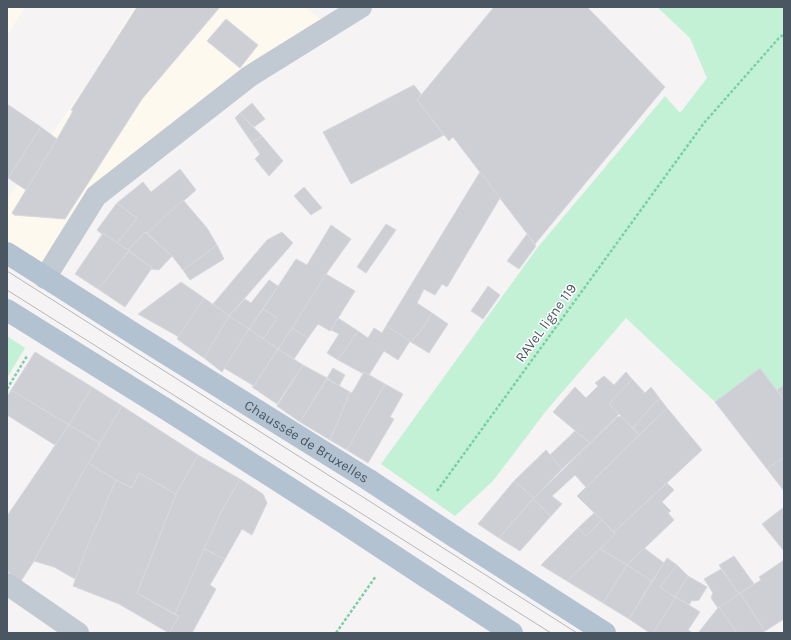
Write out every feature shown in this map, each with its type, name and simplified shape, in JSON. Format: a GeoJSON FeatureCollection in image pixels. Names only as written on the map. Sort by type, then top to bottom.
{"type":"FeatureCollection","features":[{"type":"Feature","properties":{"kind":"main road","name":"Chaussée de Bruxelles"},"geometry":{"type":"LineString","coordinates":[[7,253],[369,480],[604,633]]}},
{"type":"Feature","properties":{"kind":"main road"},"geometry":{"type":"LineString","coordinates":[[7,310],[170,411],[512,633]]}},
{"type":"Feature","properties":{"kind":"street"},"geometry":{"type":"LineString","coordinates":[[45,278],[96,196],[250,76],[361,7]]}},
{"type":"Feature","properties":{"kind":"street"},"geometry":{"type":"LineString","coordinates":[[7,584],[78,633]]}},
{"type":"Feature","properties":{"kind":"path","name":"RAVeL ligne 119"},"geometry":{"type":"LineString","coordinates":[[437,492],[704,123],[784,34]]}},
{"type":"Feature","properties":{"kind":"path"},"geometry":{"type":"LineString","coordinates":[[7,390],[41,331]]}},
{"type":"Feature","properties":{"kind":"path"},"geometry":{"type":"LineString","coordinates":[[336,633],[381,570]]}},
{"type":"Feature","properties":{"kind":"shaded area"},"geometry":{"type":"Polygon","coordinates":[[[7,7],[25,7],[7,36],[7,7]]]}},
{"type":"Feature","properties":{"kind":"shaded area"},"geometry":{"type":"Polygon","coordinates":[[[134,7],[305,7],[330,26],[96,196],[45,278],[7,253],[7,199],[100,64],[134,7]]]}},
{"type":"Feature","properties":{"kind":"green space"},"geometry":{"type":"Polygon","coordinates":[[[657,7],[784,7],[784,401],[760,368],[715,402],[626,318],[546,411],[493,481],[455,516],[381,464],[538,247],[665,96],[680,113],[707,78],[690,38],[657,7]]]}},
{"type":"Feature","properties":{"kind":"green space"},"geometry":{"type":"Polygon","coordinates":[[[7,336],[25,348],[7,378],[7,336]]]}},
{"type":"Feature","properties":{"kind":"building"},"geometry":{"type":"Polygon","coordinates":[[[137,7],[220,7],[142,99],[65,219],[14,215],[12,213],[57,139],[73,111],[71,110],[137,7]]]}},
{"type":"Feature","properties":{"kind":"building"},"geometry":{"type":"Polygon","coordinates":[[[494,7],[587,7],[665,87],[535,244],[453,137],[449,141],[417,100],[494,7]]]}},
{"type":"Feature","properties":{"kind":"building"},"geometry":{"type":"Polygon","coordinates":[[[226,19],[258,45],[240,68],[207,41],[226,19]]]}},
{"type":"Feature","properties":{"kind":"building"},"geometry":{"type":"Polygon","coordinates":[[[414,85],[421,94],[417,100],[444,135],[351,184],[323,132],[414,85]]]}},
{"type":"Feature","properties":{"kind":"building"},"geometry":{"type":"Polygon","coordinates":[[[252,103],[265,119],[254,127],[240,113],[252,103]]]}},
{"type":"Feature","properties":{"kind":"building"},"geometry":{"type":"Polygon","coordinates":[[[7,104],[41,127],[8,178],[7,178],[7,104]]]}},
{"type":"Feature","properties":{"kind":"building"},"geometry":{"type":"Polygon","coordinates":[[[240,113],[262,136],[252,143],[235,118],[240,113]]]}},
{"type":"Feature","properties":{"kind":"building"},"geometry":{"type":"Polygon","coordinates":[[[41,127],[57,139],[26,190],[8,178],[41,127]]]}},
{"type":"Feature","properties":{"kind":"building"},"geometry":{"type":"Polygon","coordinates":[[[262,136],[283,161],[269,176],[255,159],[260,154],[252,143],[262,136]]]}},
{"type":"Feature","properties":{"kind":"building"},"geometry":{"type":"Polygon","coordinates":[[[180,169],[196,190],[147,233],[145,232],[128,250],[117,243],[137,218],[117,203],[143,182],[151,192],[180,169]]]}},
{"type":"Feature","properties":{"kind":"building"},"geometry":{"type":"Polygon","coordinates":[[[480,172],[500,198],[447,287],[442,284],[435,295],[424,289],[417,303],[432,313],[418,335],[411,342],[386,326],[480,172]]]}},
{"type":"Feature","properties":{"kind":"building"},"geometry":{"type":"Polygon","coordinates":[[[304,187],[322,208],[311,215],[294,196],[304,187]]]}},
{"type":"Feature","properties":{"kind":"building"},"geometry":{"type":"Polygon","coordinates":[[[183,200],[207,228],[217,245],[183,270],[172,256],[147,233],[183,200]]]}},
{"type":"Feature","properties":{"kind":"building"},"geometry":{"type":"Polygon","coordinates":[[[117,203],[137,218],[117,243],[97,230],[117,203]]]}},
{"type":"Feature","properties":{"kind":"building"},"geometry":{"type":"Polygon","coordinates":[[[386,224],[396,230],[366,273],[357,267],[386,224]]]}},
{"type":"Feature","properties":{"kind":"building"},"geometry":{"type":"Polygon","coordinates":[[[331,225],[351,239],[326,274],[278,349],[263,339],[277,318],[263,309],[296,259],[307,265],[331,225]]]}},
{"type":"Feature","properties":{"kind":"building"},"geometry":{"type":"Polygon","coordinates":[[[145,232],[172,256],[159,270],[151,269],[152,268],[128,250],[145,232]]]}},
{"type":"Feature","properties":{"kind":"building"},"geometry":{"type":"Polygon","coordinates":[[[282,232],[293,243],[229,316],[213,304],[267,240],[282,232]]]}},
{"type":"Feature","properties":{"kind":"building"},"geometry":{"type":"Polygon","coordinates":[[[103,233],[129,251],[98,289],[75,274],[103,233]]]}},
{"type":"Feature","properties":{"kind":"building"},"geometry":{"type":"Polygon","coordinates":[[[527,234],[536,246],[519,269],[507,261],[527,234]]]}},
{"type":"Feature","properties":{"kind":"building"},"geometry":{"type":"Polygon","coordinates":[[[217,245],[224,259],[190,280],[183,270],[217,245]]]}},
{"type":"Feature","properties":{"kind":"building"},"geometry":{"type":"Polygon","coordinates":[[[129,251],[152,268],[125,307],[98,289],[129,251]]]}},
{"type":"Feature","properties":{"kind":"building"},"geometry":{"type":"Polygon","coordinates":[[[326,274],[355,291],[330,331],[318,324],[308,338],[292,328],[326,274]]]}},
{"type":"Feature","properties":{"kind":"building"},"geometry":{"type":"Polygon","coordinates":[[[269,280],[278,286],[249,329],[229,316],[245,299],[251,303],[269,280]]]}},
{"type":"Feature","properties":{"kind":"building"},"geometry":{"type":"Polygon","coordinates":[[[181,282],[204,298],[179,337],[138,314],[181,282]]]}},
{"type":"Feature","properties":{"kind":"building"},"geometry":{"type":"Polygon","coordinates":[[[488,286],[500,295],[483,319],[471,311],[488,286]]]}},
{"type":"Feature","properties":{"kind":"building"},"geometry":{"type":"Polygon","coordinates":[[[204,298],[229,316],[204,358],[177,339],[204,298]]]}},
{"type":"Feature","properties":{"kind":"building"},"geometry":{"type":"Polygon","coordinates":[[[263,309],[277,318],[263,339],[249,329],[263,309]]]}},
{"type":"Feature","properties":{"kind":"building"},"geometry":{"type":"Polygon","coordinates":[[[432,313],[448,324],[429,353],[411,342],[418,335],[432,313]]]}},
{"type":"Feature","properties":{"kind":"building"},"geometry":{"type":"Polygon","coordinates":[[[229,316],[249,329],[222,372],[204,358],[229,316]]]}},
{"type":"Feature","properties":{"kind":"building"},"geometry":{"type":"Polygon","coordinates":[[[338,318],[358,331],[338,360],[327,353],[339,334],[331,330],[338,318]]]}},
{"type":"Feature","properties":{"kind":"building"},"geometry":{"type":"Polygon","coordinates":[[[386,326],[410,341],[398,360],[384,351],[369,375],[364,372],[362,373],[338,360],[358,331],[368,338],[374,328],[382,333],[386,326]]]}},
{"type":"Feature","properties":{"kind":"building"},"geometry":{"type":"Polygon","coordinates":[[[292,328],[308,338],[294,359],[278,349],[292,328]]]}},
{"type":"Feature","properties":{"kind":"building"},"geometry":{"type":"Polygon","coordinates":[[[249,329],[278,349],[254,386],[224,368],[249,329]]]}},
{"type":"Feature","properties":{"kind":"building"},"geometry":{"type":"Polygon","coordinates":[[[278,349],[303,365],[277,404],[252,387],[278,349]]]}},
{"type":"Feature","properties":{"kind":"building"},"geometry":{"type":"Polygon","coordinates":[[[35,352],[92,387],[69,425],[11,390],[35,352]]]}},
{"type":"Feature","properties":{"kind":"building"},"geometry":{"type":"Polygon","coordinates":[[[303,365],[327,378],[300,422],[277,406],[303,365]]]}},
{"type":"Feature","properties":{"kind":"building"},"geometry":{"type":"Polygon","coordinates":[[[333,368],[345,375],[339,386],[327,378],[333,368]]]}},
{"type":"Feature","properties":{"kind":"building"},"geometry":{"type":"Polygon","coordinates":[[[760,368],[784,400],[784,457],[767,469],[715,402],[760,368]]]}},
{"type":"Feature","properties":{"kind":"building"},"geometry":{"type":"Polygon","coordinates":[[[364,372],[385,384],[347,450],[330,440],[350,392],[352,393],[364,372]]]}},
{"type":"Feature","properties":{"kind":"building"},"geometry":{"type":"Polygon","coordinates":[[[626,372],[632,379],[609,404],[619,414],[590,443],[553,412],[575,387],[586,398],[598,386],[595,383],[604,376],[614,385],[626,372]]]}},
{"type":"Feature","properties":{"kind":"building"},"geometry":{"type":"Polygon","coordinates":[[[327,379],[350,392],[330,440],[300,422],[327,379]]]}},
{"type":"Feature","properties":{"kind":"building"},"geometry":{"type":"Polygon","coordinates":[[[632,379],[645,393],[651,387],[660,399],[654,403],[633,428],[609,404],[632,379]]]}},
{"type":"Feature","properties":{"kind":"building"},"geometry":{"type":"Polygon","coordinates":[[[385,384],[403,394],[390,417],[394,419],[368,463],[347,450],[385,384]]]}},
{"type":"Feature","properties":{"kind":"building"},"geometry":{"type":"Polygon","coordinates":[[[784,385],[784,400],[777,390],[784,385]]]}},
{"type":"Feature","properties":{"kind":"building"},"geometry":{"type":"Polygon","coordinates":[[[92,387],[122,406],[100,443],[69,425],[92,387]]]}},
{"type":"Feature","properties":{"kind":"building"},"geometry":{"type":"Polygon","coordinates":[[[11,390],[69,425],[55,445],[7,415],[7,397],[11,390]]]}},
{"type":"Feature","properties":{"kind":"building"},"geometry":{"type":"Polygon","coordinates":[[[660,399],[667,408],[639,435],[633,428],[654,403],[660,399]]]}},
{"type":"Feature","properties":{"kind":"building"},"geometry":{"type":"Polygon","coordinates":[[[122,406],[198,455],[176,494],[139,473],[132,488],[88,463],[122,406]]]}},
{"type":"Feature","properties":{"kind":"building"},"geometry":{"type":"Polygon","coordinates":[[[667,408],[702,450],[614,532],[577,496],[667,408]]]}},
{"type":"Feature","properties":{"kind":"building"},"geometry":{"type":"Polygon","coordinates":[[[621,416],[639,435],[586,487],[575,475],[552,496],[562,504],[551,516],[533,499],[617,417],[621,416]]]}},
{"type":"Feature","properties":{"kind":"building"},"geometry":{"type":"Polygon","coordinates":[[[69,425],[100,443],[34,561],[21,581],[7,571],[7,516],[69,425]]]}},
{"type":"Feature","properties":{"kind":"building"},"geometry":{"type":"Polygon","coordinates":[[[575,431],[590,443],[562,469],[550,455],[575,431]]]}},
{"type":"Feature","properties":{"kind":"building"},"geometry":{"type":"Polygon","coordinates":[[[546,450],[562,469],[534,498],[514,481],[546,450]]]}},
{"type":"Feature","properties":{"kind":"building"},"geometry":{"type":"Polygon","coordinates":[[[198,455],[240,479],[220,514],[175,614],[137,593],[176,494],[198,455]]]}},
{"type":"Feature","properties":{"kind":"building"},"geometry":{"type":"Polygon","coordinates":[[[784,457],[784,491],[767,469],[784,457]]]}},
{"type":"Feature","properties":{"kind":"building"},"geometry":{"type":"Polygon","coordinates":[[[88,463],[116,480],[75,579],[54,567],[34,561],[88,463]]]}},
{"type":"Feature","properties":{"kind":"building"},"geometry":{"type":"Polygon","coordinates":[[[139,473],[176,494],[137,593],[179,617],[169,633],[119,604],[73,586],[85,552],[116,480],[132,488],[139,473]]]}},
{"type":"Feature","properties":{"kind":"building"},"geometry":{"type":"Polygon","coordinates":[[[240,479],[263,494],[267,503],[252,535],[242,529],[225,559],[204,549],[220,514],[240,479]]]}},
{"type":"Feature","properties":{"kind":"building"},"geometry":{"type":"Polygon","coordinates":[[[514,481],[534,498],[499,538],[478,524],[514,481]]]}},
{"type":"Feature","properties":{"kind":"building"},"geometry":{"type":"Polygon","coordinates":[[[667,483],[674,490],[662,502],[671,511],[668,513],[674,520],[627,565],[600,549],[615,534],[614,532],[667,483]]]}},
{"type":"Feature","properties":{"kind":"building"},"geometry":{"type":"Polygon","coordinates":[[[533,499],[551,516],[520,551],[499,538],[533,499]]]}},
{"type":"Feature","properties":{"kind":"building"},"geometry":{"type":"Polygon","coordinates":[[[784,507],[784,551],[762,524],[784,507]]]}},
{"type":"Feature","properties":{"kind":"building"},"geometry":{"type":"Polygon","coordinates":[[[594,513],[602,520],[586,536],[578,528],[594,513]]]}},
{"type":"Feature","properties":{"kind":"building"},"geometry":{"type":"Polygon","coordinates":[[[602,520],[615,534],[567,581],[541,565],[578,528],[586,536],[602,520]]]}},
{"type":"Feature","properties":{"kind":"building"},"geometry":{"type":"Polygon","coordinates":[[[644,548],[664,563],[652,581],[627,565],[644,548]]]}},
{"type":"Feature","properties":{"kind":"building"},"geometry":{"type":"Polygon","coordinates":[[[204,549],[225,559],[210,585],[216,589],[192,633],[169,633],[179,617],[175,614],[204,549]]]}},
{"type":"Feature","properties":{"kind":"building"},"geometry":{"type":"Polygon","coordinates":[[[600,549],[627,565],[603,603],[567,581],[600,549]]]}},
{"type":"Feature","properties":{"kind":"building"},"geometry":{"type":"Polygon","coordinates":[[[734,556],[754,584],[739,594],[719,565],[734,556]]]}},
{"type":"Feature","properties":{"kind":"building"},"geometry":{"type":"Polygon","coordinates":[[[667,558],[677,565],[660,587],[675,597],[688,576],[707,587],[699,600],[692,600],[689,605],[676,597],[653,633],[650,633],[629,619],[667,558]]]}},
{"type":"Feature","properties":{"kind":"building"},"geometry":{"type":"Polygon","coordinates":[[[784,560],[784,619],[765,631],[740,593],[761,580],[759,577],[784,560]]]}},
{"type":"Feature","properties":{"kind":"building"},"geometry":{"type":"Polygon","coordinates":[[[627,565],[652,581],[629,619],[603,603],[627,565]]]}},
{"type":"Feature","properties":{"kind":"building"},"geometry":{"type":"Polygon","coordinates":[[[677,565],[688,576],[675,597],[660,587],[677,565]]]}},
{"type":"Feature","properties":{"kind":"building"},"geometry":{"type":"Polygon","coordinates":[[[721,569],[739,594],[718,608],[711,598],[713,593],[704,579],[721,569]]]}},
{"type":"Feature","properties":{"kind":"building"},"geometry":{"type":"Polygon","coordinates":[[[740,593],[765,631],[762,633],[737,633],[719,607],[740,593]]]}},
{"type":"Feature","properties":{"kind":"building"},"geometry":{"type":"Polygon","coordinates":[[[676,597],[700,612],[688,630],[693,633],[653,633],[676,597]]]}},
{"type":"Feature","properties":{"kind":"building"},"geometry":{"type":"Polygon","coordinates":[[[719,607],[737,633],[698,633],[718,608],[719,607]]]}},
{"type":"Feature","properties":{"kind":"tram line"},"geometry":{"type":"LineString","coordinates":[[7,271],[577,633]]}},
{"type":"Feature","properties":{"kind":"tram line"},"geometry":{"type":"LineString","coordinates":[[7,290],[551,633]]}}]}
